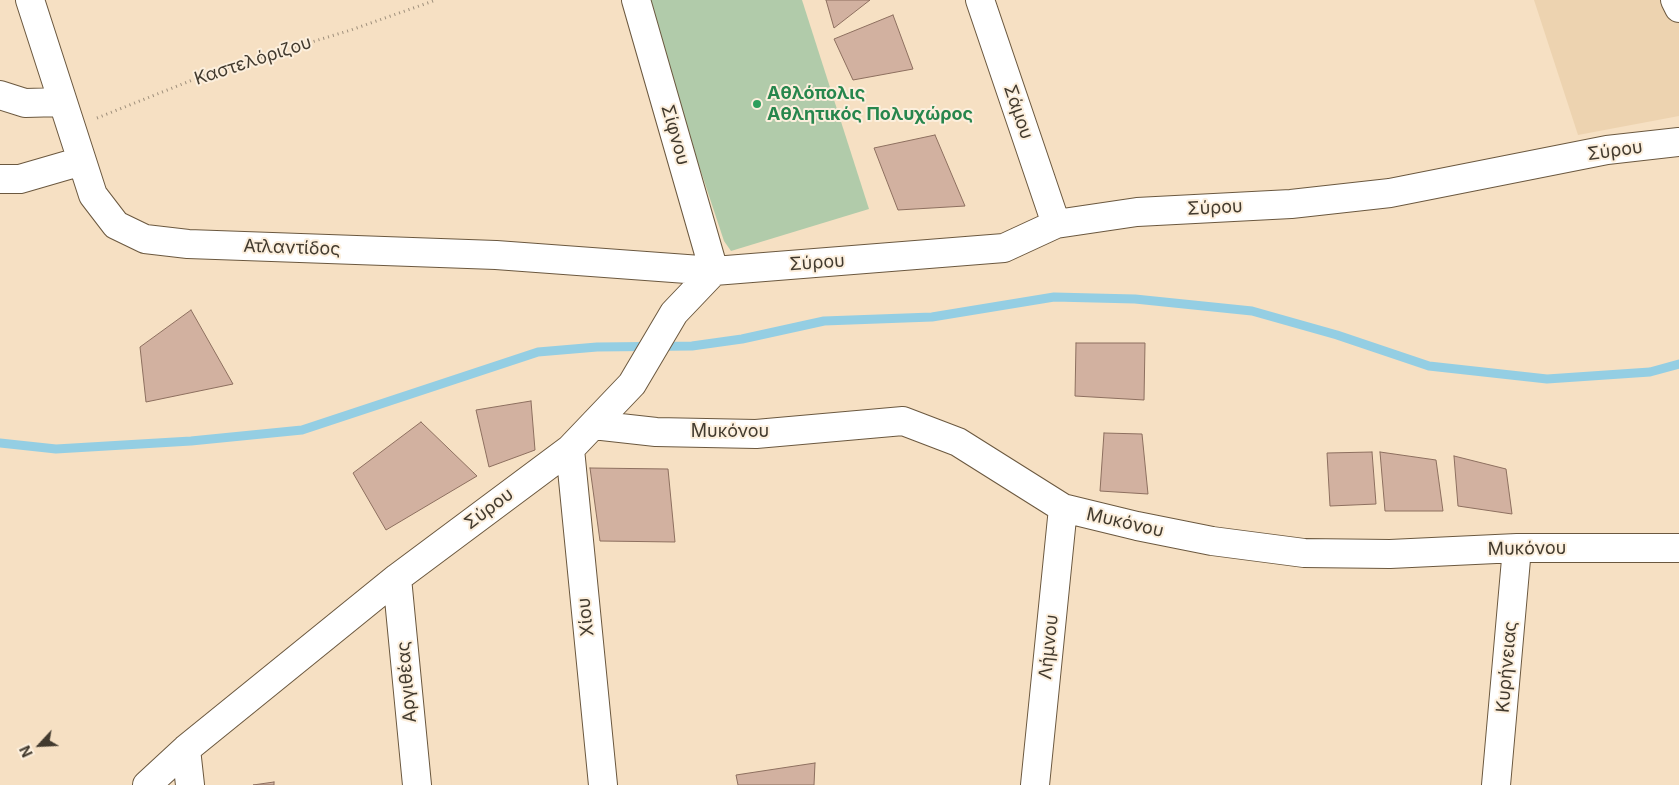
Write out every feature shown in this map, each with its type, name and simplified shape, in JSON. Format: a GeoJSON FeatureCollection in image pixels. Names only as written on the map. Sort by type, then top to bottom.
{"type":"FeatureCollection","features":[{"type":"Feature","properties":{"kind":"street","name":"Ατλαντίδος"},"geometry":{"type":"LineString","coordinates":[[30,0],[93,195],[116,225],[145,239],[188,244],[496,255],[714,270]]}},
{"type":"Feature","properties":{"kind":"street","name":"Σίφνου"},"geometry":{"type":"LineString","coordinates":[[636,0],[714,270]]}},
{"type":"Feature","properties":{"kind":"street","name":"Σάμου"},"geometry":{"type":"LineString","coordinates":[[980,0],[1056,224]]}},
{"type":"Feature","properties":{"kind":"street"},"geometry":{"type":"LineString","coordinates":[[1676,0],[1679,8]]}},
{"type":"Feature","properties":{"kind":"street"},"geometry":{"type":"LineString","coordinates":[[0,95],[26,103],[62,102]]}},
{"type":"Feature","properties":{"kind":"street","name":"Σύρου"},"geometry":{"type":"LineString","coordinates":[[147,785],[186,749],[397,578],[570,449],[632,384],[674,313],[714,270],[1004,248],[1056,224],[1136,212],[1291,204],[1390,193],[1607,150],[1679,142]]}},
{"type":"Feature","properties":{"kind":"street"},"geometry":{"type":"LineString","coordinates":[[0,180],[20,179],[82,161]]}},
{"type":"Feature","properties":{"kind":"street","name":"Μυκόνου"},"geometry":{"type":"LineString","coordinates":[[593,425],[656,432],[756,434],[903,422],[958,442],[1063,508],[1137,526],[1212,541],[1304,553],[1390,554],[1517,548],[1679,548]]}},
{"type":"Feature","properties":{"kind":"street","name":"Χίου"},"geometry":{"type":"LineString","coordinates":[[570,449],[603,785]]}},
{"type":"Feature","properties":{"kind":"street","name":"Λήμνου"},"geometry":{"type":"LineString","coordinates":[[1035,785],[1063,508]]}},
{"type":"Feature","properties":{"kind":"street","name":"Κυρήνειας"},"geometry":{"type":"LineString","coordinates":[[1496,785],[1517,548]]}},
{"type":"Feature","properties":{"kind":"street","name":"Αργιθέας"},"geometry":{"type":"LineString","coordinates":[[397,578],[417,785]]}},
{"type":"Feature","properties":{"kind":"street"},"geometry":{"type":"LineString","coordinates":[[186,749],[190,785]]}},
{"type":"Feature","properties":{"kind":"path","name":"Καστελόριζου"},"geometry":{"type":"LineString","coordinates":[[71,129],[210,73],[378,22],[436,0]]}},
{"type":"Feature","properties":{"kind":"shaded area"},"geometry":{"type":"Polygon","coordinates":[[[1534,0],[1679,0],[1679,116],[1578,135],[1534,0]]]}},
{"type":"Feature","properties":{"kind":"green space","name":"Αθλόπολις Αθλητικός Πολυχώρος"},"geometry":{"type":"Polygon","coordinates":[[[644,0],[802,0],[869,209],[731,251],[724,241],[644,0]]]}},
{"type":"Feature","properties":{"kind":"building"},"geometry":{"type":"Polygon","coordinates":[[[826,0],[870,0],[834,28],[826,0]]]}},
{"type":"Feature","properties":{"kind":"building"},"geometry":{"type":"Polygon","coordinates":[[[893,15],[913,69],[853,80],[834,39],[893,15]]]}},
{"type":"Feature","properties":{"kind":"building"},"geometry":{"type":"Polygon","coordinates":[[[935,135],[965,206],[898,210],[874,148],[935,135]]]}},
{"type":"Feature","properties":{"kind":"building"},"geometry":{"type":"Polygon","coordinates":[[[191,310],[233,384],[146,402],[140,347],[191,310]]]}},
{"type":"Feature","properties":{"kind":"building"},"geometry":{"type":"Polygon","coordinates":[[[1076,343],[1145,343],[1144,400],[1075,396],[1076,343]]]}},
{"type":"Feature","properties":{"kind":"building"},"geometry":{"type":"Polygon","coordinates":[[[531,401],[535,450],[489,467],[476,410],[531,401]]]}},
{"type":"Feature","properties":{"kind":"building"},"geometry":{"type":"Polygon","coordinates":[[[421,422],[477,476],[386,530],[353,473],[421,422]]]}},
{"type":"Feature","properties":{"kind":"building"},"geometry":{"type":"Polygon","coordinates":[[[1104,433],[1142,434],[1148,494],[1100,491],[1104,433]]]}},
{"type":"Feature","properties":{"kind":"building"},"geometry":{"type":"Polygon","coordinates":[[[1372,452],[1376,504],[1330,506],[1327,453],[1372,452]]]}},
{"type":"Feature","properties":{"kind":"building"},"geometry":{"type":"Polygon","coordinates":[[[1380,452],[1436,460],[1443,511],[1385,511],[1380,452]]]}},
{"type":"Feature","properties":{"kind":"building"},"geometry":{"type":"Polygon","coordinates":[[[1454,456],[1506,469],[1512,514],[1458,506],[1454,456]]]}},
{"type":"Feature","properties":{"kind":"building"},"geometry":{"type":"Polygon","coordinates":[[[590,468],[668,469],[675,542],[600,541],[590,468]]]}},
{"type":"Feature","properties":{"kind":"building"},"geometry":{"type":"Polygon","coordinates":[[[815,763],[814,785],[738,785],[736,775],[815,763]]]}},
{"type":"Feature","properties":{"kind":"building"},"geometry":{"type":"Polygon","coordinates":[[[274,782],[274,785],[253,785],[274,782]]]}},
{"type":"Feature","properties":{"kind":"waterway"},"geometry":{"type":"LineString","coordinates":[[0,443],[56,449],[191,441],[302,430],[538,352],[597,347],[692,346],[742,339],[824,321],[932,317],[1054,297],[1135,299],[1252,311],[1337,335],[1429,366],[1547,379],[1650,372],[1679,364]]}},
{"type":"Feature","properties":{"kind":"place","name":"Αθλόπολις Αθλητικός Πολυχώρος"},"geometry":{"type":"Point","coordinates":[757,104]}}]}
